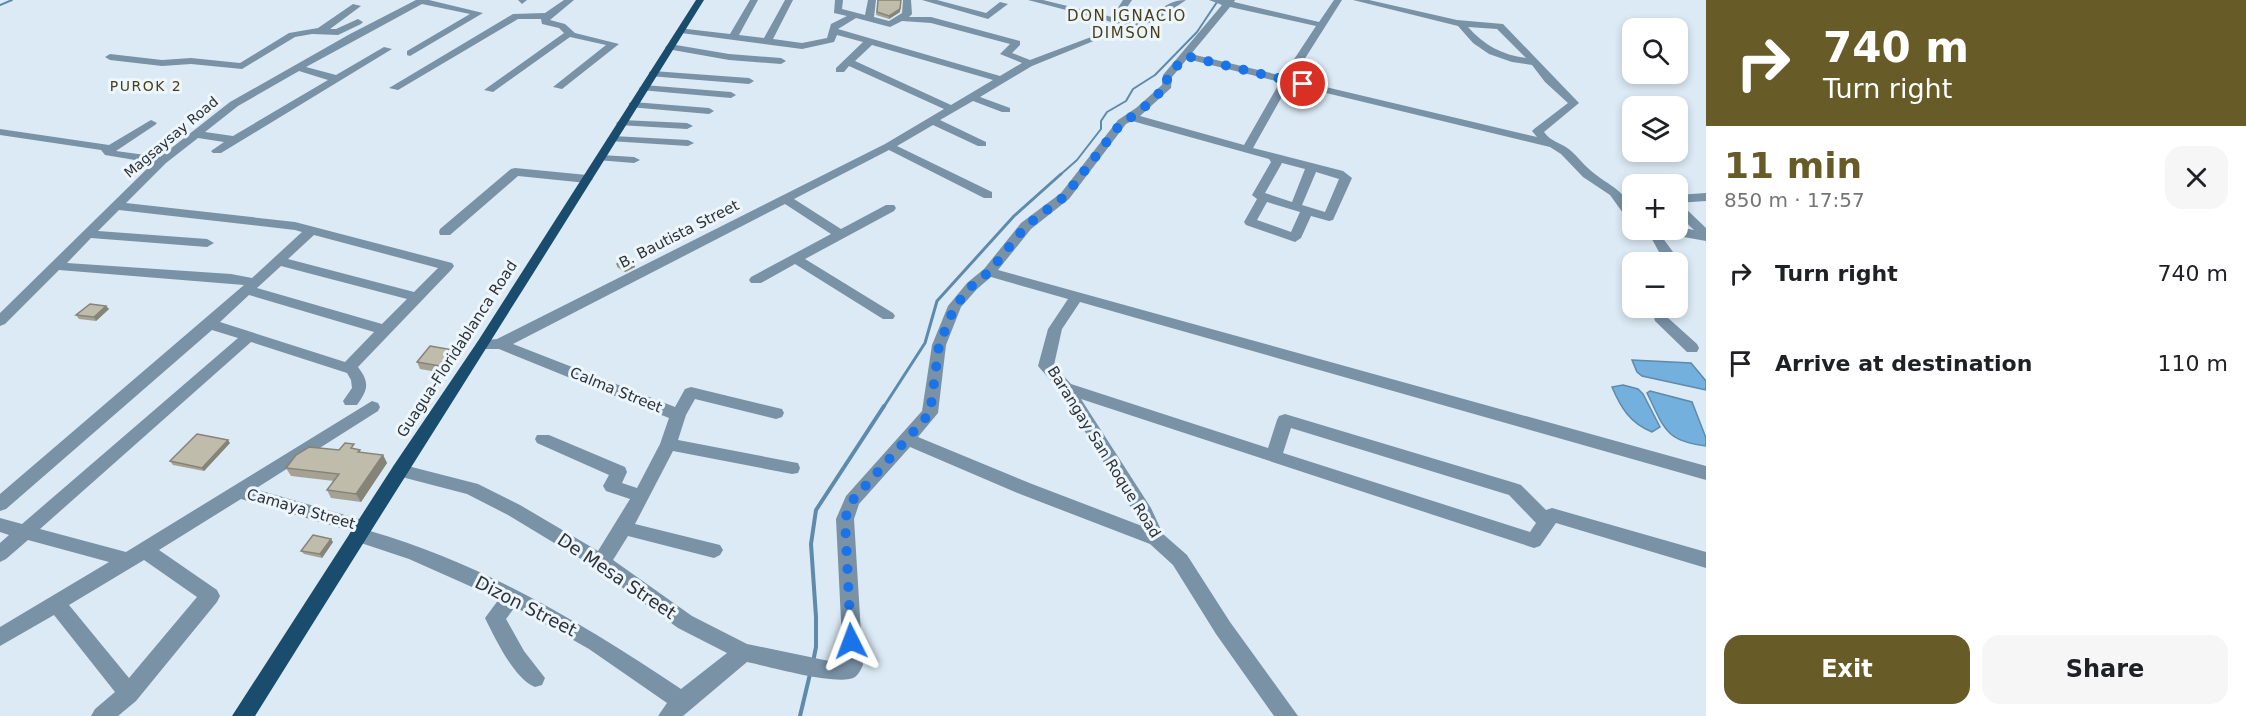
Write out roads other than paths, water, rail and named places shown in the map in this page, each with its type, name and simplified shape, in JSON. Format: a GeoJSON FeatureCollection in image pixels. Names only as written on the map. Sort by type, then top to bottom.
{"type":"FeatureCollection","features":[{"type":"Feature","properties":{"kind":"main road","name":"Guagua-Floridablanca Road"},"geometry":{"type":"LineString","coordinates":[[243,716],[360,531],[483,345],[700,0]]}},
{"type":"Feature","properties":{"kind":"street"},"geometry":{"type":"LineString","coordinates":[[110,57],[162,63],[190,61],[242,66],[292,35],[321,31],[338,32],[401,0]]}},
{"type":"Feature","properties":{"kind":"street"},"geometry":{"type":"LineString","coordinates":[[410,53],[478,13],[422,0]]}},
{"type":"Feature","properties":{"kind":"street","name":"Magsaysay Road"},"geometry":{"type":"LineString","coordinates":[[0,321],[162,160],[234,104],[353,36],[422,0]]}},
{"type":"Feature","properties":{"kind":"street"},"geometry":{"type":"LineString","coordinates":[[394,88],[516,16],[547,16],[570,0]]}},
{"type":"Feature","properties":{"kind":"street"},"geometry":{"type":"LineString","coordinates":[[732,38],[754,0]]}},
{"type":"Feature","properties":{"kind":"street"},"geometry":{"type":"LineString","coordinates":[[766,42],[789,0]]}},
{"type":"Feature","properties":{"kind":"street"},"geometry":{"type":"LineString","coordinates":[[839,0],[837,11],[890,24],[907,14],[907,0]]}},
{"type":"Feature","properties":{"kind":"street"},"geometry":{"type":"LineString","coordinates":[[869,20],[872,0]]}},
{"type":"Feature","properties":{"kind":"street"},"geometry":{"type":"LineString","coordinates":[[926,0],[988,16],[1000,6],[964,0]]}},
{"type":"Feature","properties":{"kind":"street"},"geometry":{"type":"LineString","coordinates":[[1032,0],[1069,4],[1135,25]]}},
{"type":"Feature","properties":{"kind":"street"},"geometry":{"type":"LineString","coordinates":[[1114,20],[1128,0]]}},
{"type":"Feature","properties":{"kind":"street","name":"B. Bautista Street"},"geometry":{"type":"LineString","coordinates":[[483,345],[500,344],[889,146],[1030,63],[1098,36],[1152,19],[1182,0]]}},
{"type":"Feature","properties":{"kind":"street"},"geometry":{"type":"LineString","coordinates":[[1247,149],[1287,80],[1338,0]]}},
{"type":"Feature","properties":{"kind":"street"},"geometry":{"type":"LineString","coordinates":[[1357,0],[1461,24],[1500,26],[1549,80],[1574,102],[1538,131],[1546,143]]}},
{"type":"Feature","properties":{"kind":"street"},"geometry":{"type":"LineString","coordinates":[[1376,4],[1409,0]]}},
{"type":"Feature","properties":{"kind":"street"},"geometry":{"type":"LineString","coordinates":[[1156,539],[1026,489],[907,439],[930,413],[939,345],[955,306],[972,286],[989,272],[1026,226],[1065,196],[1122,122],[1132,118],[1167,86],[1167,77],[1186,56],[1222,1],[1258,5],[1323,22]]}},
{"type":"Feature","properties":{"kind":"street"},"geometry":{"type":"LineString","coordinates":[[321,31],[356,6]]}},
{"type":"Feature","properties":{"kind":"street"},"geometry":{"type":"LineString","coordinates":[[383,10],[397,14]]}},
{"type":"Feature","properties":{"kind":"street"},"geometry":{"type":"LineString","coordinates":[[547,16],[545,22],[562,26],[569,34],[614,44],[558,87]]}},
{"type":"Feature","properties":{"kind":"street"},"geometry":{"type":"LineString","coordinates":[[681,30],[802,46],[831,40],[834,27],[854,16]]}},
{"type":"Feature","properties":{"kind":"street"},"geometry":{"type":"LineString","coordinates":[[900,18],[918,21],[931,20],[1017,43],[1005,54]]}},
{"type":"Feature","properties":{"kind":"street"},"geometry":{"type":"LineString","coordinates":[[1461,24],[1474,41],[1488,52],[1497,53],[1510,60],[1535,62]]}},
{"type":"Feature","properties":{"kind":"street"},"geometry":{"type":"LineString","coordinates":[[834,31],[1000,79]]}},
{"type":"Feature","properties":{"kind":"street"},"geometry":{"type":"LineString","coordinates":[[489,90],[569,34]]}},
{"type":"Feature","properties":{"kind":"street"},"geometry":{"type":"LineString","coordinates":[[999,38],[1005,54],[1030,63]]}},
{"type":"Feature","properties":{"kind":"street"},"geometry":{"type":"LineString","coordinates":[[840,70],[870,41]]}},
{"type":"Feature","properties":{"kind":"street"},"geometry":{"type":"LineString","coordinates":[[670,47],[729,57],[780,61],[785,44]]}},
{"type":"Feature","properties":{"kind":"street"},"geometry":{"type":"LineString","coordinates":[[217,151],[387,49]]}},
{"type":"Feature","properties":{"kind":"street"},"geometry":{"type":"LineString","coordinates":[[1186,56],[1546,143],[1561,148],[1587,174],[1622,195]]}},
{"type":"Feature","properties":{"kind":"street"},"geometry":{"type":"LineString","coordinates":[[848,62],[952,109]]}},
{"type":"Feature","properties":{"kind":"street"},"geometry":{"type":"LineString","coordinates":[[298,68],[337,79]]}},
{"type":"Feature","properties":{"kind":"street"},"geometry":{"type":"LineString","coordinates":[[656,70],[738,73]]}},
{"type":"Feature","properties":{"kind":"street"},"geometry":{"type":"LineString","coordinates":[[656,70],[749,81]]}},
{"type":"Feature","properties":{"kind":"street"},"geometry":{"type":"LineString","coordinates":[[644,88],[731,95]]}},
{"type":"Feature","properties":{"kind":"street"},"geometry":{"type":"LineString","coordinates":[[972,97],[1006,110]]}},
{"type":"Feature","properties":{"kind":"street"},"geometry":{"type":"LineString","coordinates":[[633,105],[710,111]]}},
{"type":"Feature","properties":{"kind":"street"},"geometry":{"type":"LineString","coordinates":[[1132,118],[1339,174],[1346,180],[1329,217],[1307,210],[1250,222],[1263,198]]}},
{"type":"Feature","properties":{"kind":"street"},"geometry":{"type":"LineString","coordinates":[[933,121],[982,144]]}},
{"type":"Feature","properties":{"kind":"street"},"geometry":{"type":"LineString","coordinates":[[108,151],[151,123]]}},
{"type":"Feature","properties":{"kind":"street"},"geometry":{"type":"LineString","coordinates":[[622,123],[687,126]]}},
{"type":"Feature","properties":{"kind":"street"},"geometry":{"type":"LineString","coordinates":[[0,132],[80,142],[105,147],[109,153],[162,160]]}},
{"type":"Feature","properties":{"kind":"street"},"geometry":{"type":"LineString","coordinates":[[195,134],[234,140]]}},
{"type":"Feature","properties":{"kind":"street"},"geometry":{"type":"LineString","coordinates":[[613,139],[688,143]]}},
{"type":"Feature","properties":{"kind":"street"},"geometry":{"type":"LineString","coordinates":[[889,146],[988,195]]}},
{"type":"Feature","properties":{"kind":"street"},"geometry":{"type":"LineString","coordinates":[[1273,156],[1277,162],[1258,195],[1281,214],[1295,238],[1307,210]]}},
{"type":"Feature","properties":{"kind":"street"},"geometry":{"type":"LineString","coordinates":[[601,158],[634,160]]}},
{"type":"Feature","properties":{"kind":"street"},"geometry":{"type":"LineString","coordinates":[[1281,214],[1297,204],[1312,167]]}},
{"type":"Feature","properties":{"kind":"street"},"geometry":{"type":"LineString","coordinates":[[445,232],[515,172],[587,179]]}},
{"type":"Feature","properties":{"kind":"street"},"geometry":{"type":"LineString","coordinates":[[1614,192],[1622,203]]}},
{"type":"Feature","properties":{"kind":"street"},"geometry":{"type":"LineString","coordinates":[[1688,198],[1706,197]]}},
{"type":"Feature","properties":{"kind":"street"},"geometry":{"type":"LineString","coordinates":[[784,198],[840,234]]}},
{"type":"Feature","properties":{"kind":"street"},"geometry":{"type":"LineString","coordinates":[[115,206],[295,226],[447,266],[348,368]]}},
{"type":"Feature","properties":{"kind":"street"},"geometry":{"type":"LineString","coordinates":[[756,280],[890,208]]}},
{"type":"Feature","properties":{"kind":"street"},"geometry":{"type":"LineString","coordinates":[[1688,218],[1706,236]]}},
{"type":"Feature","properties":{"kind":"street"},"geometry":{"type":"LineString","coordinates":[[0,504],[210,324],[312,230]]}},
{"type":"Feature","properties":{"kind":"street"},"geometry":{"type":"LineString","coordinates":[[1688,232],[1706,236]]}},
{"type":"Feature","properties":{"kind":"street"},"geometry":{"type":"LineString","coordinates":[[86,234],[207,243]]}},
{"type":"Feature","properties":{"kind":"street"},"geometry":{"type":"LineString","coordinates":[[794,258],[888,316]]}},
{"type":"Feature","properties":{"kind":"street"},"geometry":{"type":"LineString","coordinates":[[279,261],[417,297]]}},
{"type":"Feature","properties":{"kind":"street"},"geometry":{"type":"LineString","coordinates":[[54,266],[231,278],[384,330]]}},
{"type":"Feature","properties":{"kind":"street"},"geometry":{"type":"LineString","coordinates":[[989,272],[1706,473]]}},
{"type":"Feature","properties":{"kind":"street","name":"Barangay San Roque Road"},"geometry":{"type":"LineString","coordinates":[[1076,297],[1055,329],[1046,366],[1066,388],[1145,513],[1156,539],[1180,560],[1223,628],[1287,716]]}},
{"type":"Feature","properties":{"kind":"street"},"geometry":{"type":"LineString","coordinates":[[1660,318],[1692,348]]}},
{"type":"Feature","properties":{"kind":"street"},"geometry":{"type":"LineString","coordinates":[[210,324],[348,368],[359,379],[360,389],[351,401]]}},
{"type":"Feature","properties":{"kind":"street"},"geometry":{"type":"LineString","coordinates":[[0,554],[249,336]]}},
{"type":"Feature","properties":{"kind":"street","name":"Calma Street"},"geometry":{"type":"LineString","coordinates":[[500,344],[678,415],[668,444],[623,528],[601,562]]}},
{"type":"Feature","properties":{"kind":"street"},"geometry":{"type":"LineString","coordinates":[[1066,388],[1534,541],[1552,515],[1706,560]]}},
{"type":"Feature","properties":{"kind":"street"},"geometry":{"type":"LineString","coordinates":[[678,415],[690,393],[776,413]]}},
{"type":"Feature","properties":{"kind":"street"},"geometry":{"type":"LineString","coordinates":[[0,637],[145,550],[372,407]]}},
{"type":"Feature","properties":{"kind":"street"},"geometry":{"type":"LineString","coordinates":[[1274,456],[1285,420],[1515,490],[1547,523]]}},
{"type":"Feature","properties":{"kind":"street"},"geometry":{"type":"LineString","coordinates":[[543,439],[619,472],[612,486],[640,496]]}},
{"type":"Feature","properties":{"kind":"street","name":"De Mesa Street"},"geometry":{"type":"LineString","coordinates":[[400,470],[472,489],[514,510],[601,562],[685,622],[744,652],[820,668],[848,670],[853,665],[845,519],[852,501],[907,439]]}},
{"type":"Feature","properties":{"kind":"street"},"geometry":{"type":"LineString","coordinates":[[668,444],[792,468]]}},
{"type":"Feature","properties":{"kind":"street","name":"Camaya Street"},"geometry":{"type":"LineString","coordinates":[[238,491],[360,531]]}},
{"type":"Feature","properties":{"kind":"street"},"geometry":{"type":"LineString","coordinates":[[0,525],[128,560]]}},
{"type":"Feature","properties":{"kind":"street"},"geometry":{"type":"LineString","coordinates":[[623,528],[714,550]]}},
{"type":"Feature","properties":{"kind":"street","name":"Dizon Street"},"geometry":{"type":"LineString","coordinates":[[360,531],[440,564],[584,635],[675,708]]}},
{"type":"Feature","properties":{"kind":"street"},"geometry":{"type":"LineString","coordinates":[[102,716],[129,694],[210,596],[145,550]]}},
{"type":"Feature","properties":{"kind":"street"},"geometry":{"type":"LineString","coordinates":[[511,598],[495,618],[517,657],[536,678]]}},
{"type":"Feature","properties":{"kind":"street"},"geometry":{"type":"LineString","coordinates":[[56,603],[129,694]]}},
{"type":"Feature","properties":{"kind":"street"},"geometry":{"type":"LineString","coordinates":[[675,708],[744,652]]}},
{"type":"Feature","properties":{"kind":"water"},"geometry":{"type":"Polygon","coordinates":[[[1632,360],[1691,363],[1706,381],[1706,390],[1642,376],[1637,372],[1632,360]]]}},
{"type":"Feature","properties":{"kind":"water"},"geometry":{"type":"Polygon","coordinates":[[[1623,385],[1638,389],[1643,394],[1660,427],[1652,432],[1627,414],[1612,387],[1623,385]]]}},
{"type":"Feature","properties":{"kind":"water"},"geometry":{"type":"Polygon","coordinates":[[[1650,391],[1692,402],[1706,438],[1706,446],[1692,444],[1673,436],[1657,415],[1647,393],[1650,391]]]}},
{"type":"Feature","properties":{"kind":"waterway"},"geometry":{"type":"LineString","coordinates":[[0,5],[12,0]]}},
{"type":"Feature","properties":{"kind":"waterway"},"geometry":{"type":"LineString","coordinates":[[1060,175],[1077,160],[1101,129],[1101,121],[1107,112],[1126,101],[1133,89],[1155,75],[1197,32],[1217,2]]}},
{"type":"Feature","properties":{"kind":"waterway"},"geometry":{"type":"LineString","coordinates":[[883,408],[925,343],[937,301],[1014,216],[1061,174]]}},
{"type":"Feature","properties":{"kind":"waterway"},"geometry":{"type":"LineString","coordinates":[[813,662],[816,647],[816,617],[811,544],[816,510],[884,406]]}},
{"type":"Feature","properties":{"kind":"waterway"},"geometry":{"type":"LineString","coordinates":[[800,716],[810,674]]}},
{"type":"Feature","properties":{"kind":"district","name":"DON IGNACIO DIMSON"},"geometry":{"type":"Point","coordinates":[1127,24]}},
{"type":"Feature","properties":{"kind":"district","name":"PUROK 2"},"geometry":{"type":"Point","coordinates":[146,86]}}]}
